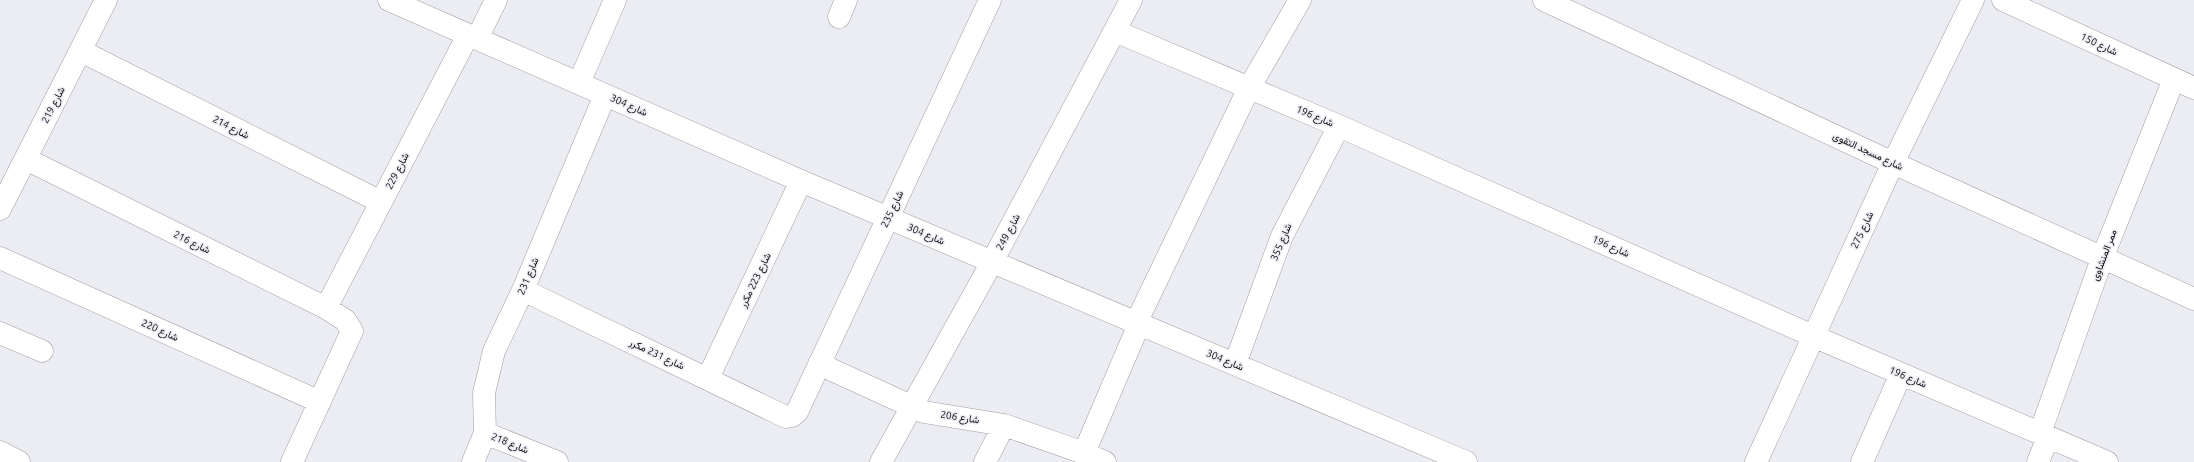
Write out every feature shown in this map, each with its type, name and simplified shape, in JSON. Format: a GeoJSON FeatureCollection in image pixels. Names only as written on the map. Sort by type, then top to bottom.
{"type":"FeatureCollection","features":[{"type":"Feature","properties":{"kind":"street","name":"شارع 219"},"geometry":{"type":"LineString","coordinates":[[0,209],[106,0]]}},
{"type":"Feature","properties":{"kind":"street","name":"شارع 304"},"geometry":{"type":"LineString","coordinates":[[389,0],[888,218],[1466,462]]}},
{"type":"Feature","properties":{"kind":"street","name":"شارع 229"},"geometry":{"type":"LineString","coordinates":[[326,308],[381,202],[472,37],[496,0]]}},
{"type":"Feature","properties":{"kind":"street"},"geometry":{"type":"LineString","coordinates":[[579,83],[615,0]]}},
{"type":"Feature","properties":{"kind":"street","name":"شارع 249"},"geometry":{"type":"LineString","coordinates":[[881,462],[992,262],[1131,0]]}},
{"type":"Feature","properties":{"kind":"street"},"geometry":{"type":"LineString","coordinates":[[1084,453],[1138,323],[1249,88],[1300,0]]}},
{"type":"Feature","properties":{"kind":"street","name":"شارع مسجد التقوى"},"geometry":{"type":"LineString","coordinates":[[1544,0],[1892,163],[2103,256],[2194,299]]}},
{"type":"Feature","properties":{"kind":"street","name":"شارع 275"},"geometry":{"type":"LineString","coordinates":[[1756,462],[1892,163],[1973,0]]}},
{"type":"Feature","properties":{"kind":"street","name":"شارع 150"},"geometry":{"type":"LineString","coordinates":[[2004,0],[2194,88]]}},
{"type":"Feature","properties":{"kind":"street","name":"شارع 235"},"geometry":{"type":"LineString","coordinates":[[792,416],[797,412],[987,1]]}},
{"type":"Feature","properties":{"kind":"street","name":"شارع 196"},"geometry":{"type":"LineString","coordinates":[[1115,31],[1339,126],[1813,336],[2107,462]]}},
{"type":"Feature","properties":{"kind":"street","name":"شارع 214"},"geometry":{"type":"LineString","coordinates":[[80,51],[381,202]]}},
{"type":"Feature","properties":{"kind":"street","name":"ممر المنشاوى"},"geometry":{"type":"LineString","coordinates":[[2038,462],[2044,435],[2103,256],[2174,79]]}},
{"type":"Feature","properties":{"kind":"street","name":"شارع 231"},"geometry":{"type":"LineString","coordinates":[[473,462],[485,433],[484,393],[487,375],[494,351],[523,290],[605,95]]}},
{"type":"Feature","properties":{"kind":"street","name":"شارع 355"},"geometry":{"type":"LineString","coordinates":[[1235,364],[1282,236],[1339,126]]}},
{"type":"Feature","properties":{"kind":"street","name":"شارع 216"},"geometry":{"type":"LineString","coordinates":[[26,159],[326,308],[345,320],[352,331],[320,402]]}},
{"type":"Feature","properties":{"kind":"street","name":"شارع 223 مكرر"},"geometry":{"type":"LineString","coordinates":[[708,378],[802,181]]}},
{"type":"Feature","properties":{"kind":"street","name":"شارع 220"},"geometry":{"type":"LineString","coordinates":[[0,258],[320,402]]}},
{"type":"Feature","properties":{"kind":"street","name":"شارع 231 مكرر"},"geometry":{"type":"LineString","coordinates":[[523,290],[708,378],[786,417],[792,416]]}},
{"type":"Feature","properties":{"kind":"street"},"geometry":{"type":"LineString","coordinates":[[0,333],[42,351]]}},
{"type":"Feature","properties":{"kind":"street","name":"شارع 206"},"geometry":{"type":"LineString","coordinates":[[819,364],[924,412],[1004,425],[1084,453],[1105,462]]}},
{"type":"Feature","properties":{"kind":"street"},"geometry":{"type":"LineString","coordinates":[[1862,462],[1901,374]]}},
{"type":"Feature","properties":{"kind":"street"},"geometry":{"type":"LineString","coordinates":[[292,462],[320,402]]}},
{"type":"Feature","properties":{"kind":"street"},"geometry":{"type":"LineString","coordinates":[[985,462],[1004,425]]}},
{"type":"Feature","properties":{"kind":"street","name":"شارع 218"},"geometry":{"type":"LineString","coordinates":[[485,433],[557,462]]}}]}
